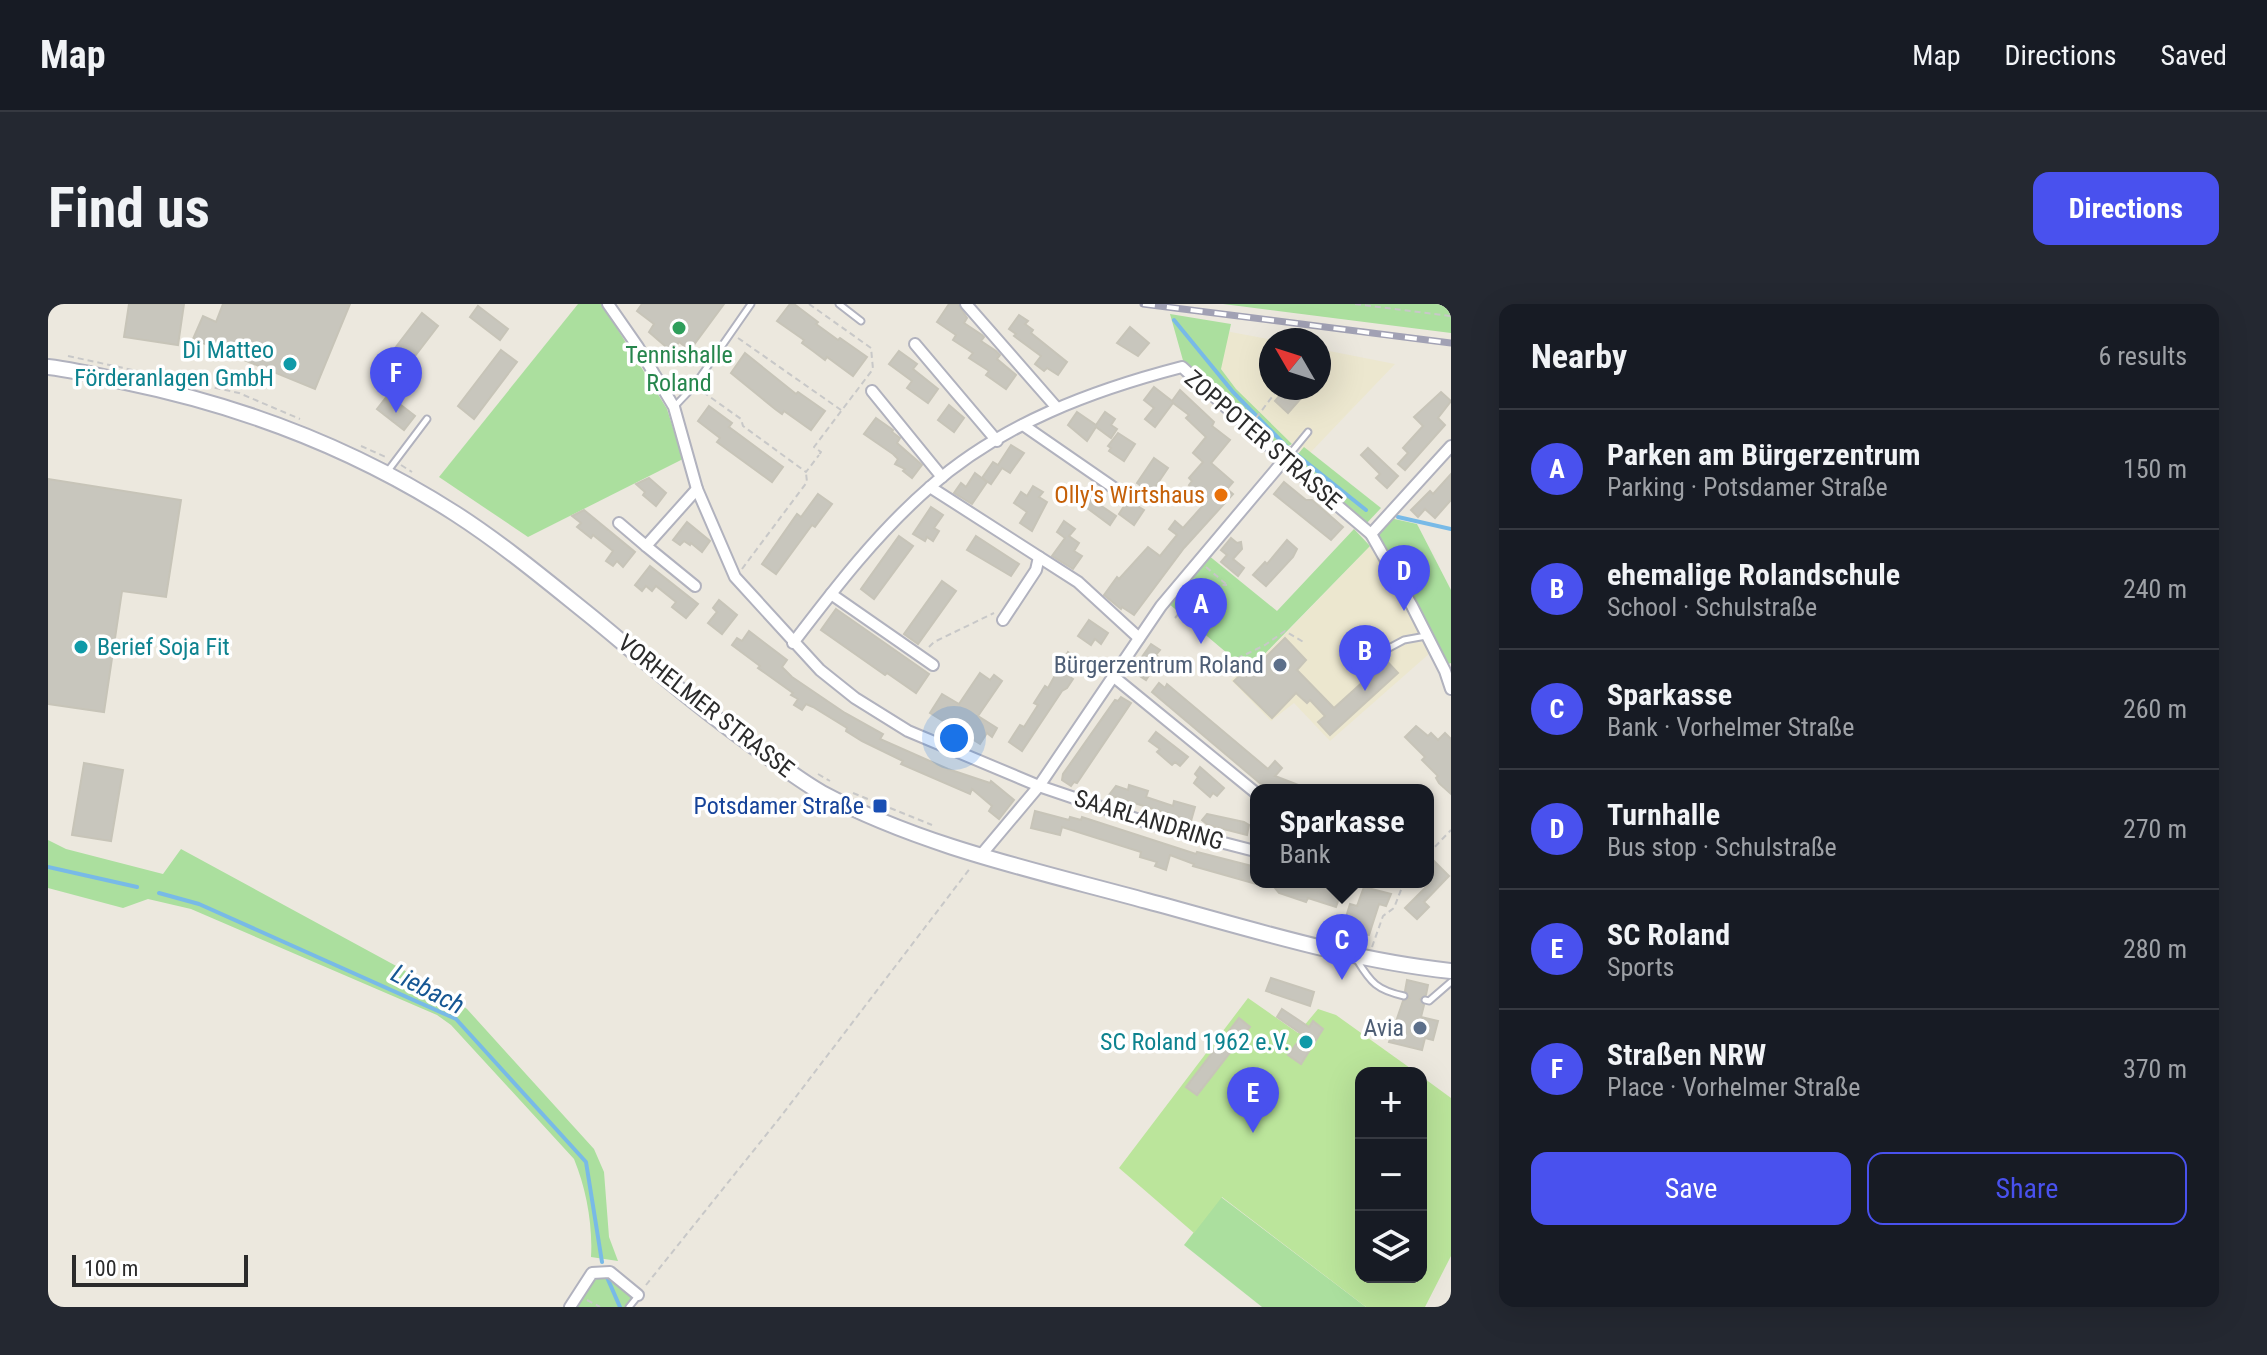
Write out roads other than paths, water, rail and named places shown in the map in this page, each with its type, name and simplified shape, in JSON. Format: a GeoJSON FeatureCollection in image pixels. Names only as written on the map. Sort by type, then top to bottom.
{"type":"FeatureCollection","features":[{"type":"Feature","properties":{"kind":"main road","name":"VORHELMER STRASSE"},"geometry":{"type":"LineString","coordinates":[[48,367],[145,386],[233,408],[390,467],[537,572],[728,729],[820,792],[930,839],[981,855],[1407,966],[1451,971]]}},
{"type":"Feature","properties":{"kind":"street","name":"SAARLANDRING"},"geometry":{"type":"LineString","coordinates":[[608,304],[674,407],[697,489],[735,577],[793,643],[855,698],[908,731],[1039,786],[1154,825],[1250,849]]}},
{"type":"Feature","properties":{"kind":"street"},"geometry":{"type":"LineString","coordinates":[[966,304],[1057,408]]}},
{"type":"Feature","properties":{"kind":"street"},"geometry":{"type":"LineString","coordinates":[[915,344],[997,441]]}},
{"type":"Feature","properties":{"kind":"street","name":"ZOPPOTER STRASSE"},"geometry":{"type":"LineString","coordinates":[[793,643],[887,527],[942,477],[1023,425],[1057,408],[1115,384],[1182,367],[1371,534]]}},
{"type":"Feature","properties":{"kind":"street"},"geometry":{"type":"LineString","coordinates":[[872,391],[942,477]]}},
{"type":"Feature","properties":{"kind":"street"},"geometry":{"type":"LineString","coordinates":[[1023,425],[1117,490]]}},
{"type":"Feature","properties":{"kind":"street"},"geometry":{"type":"LineString","coordinates":[[1451,446],[1371,534],[1448,670],[1451,689]]}},
{"type":"Feature","properties":{"kind":"street"},"geometry":{"type":"LineString","coordinates":[[981,855],[1039,786],[1161,606],[1285,459]]}},
{"type":"Feature","properties":{"kind":"street"},"geometry":{"type":"LineString","coordinates":[[930,487],[1078,582],[1139,638]]}},
{"type":"Feature","properties":{"kind":"street"},"geometry":{"type":"LineString","coordinates":[[646,546],[697,489]]}},
{"type":"Feature","properties":{"kind":"street"},"geometry":{"type":"LineString","coordinates":[[619,523],[695,586]]}},
{"type":"Feature","properties":{"kind":"street"},"geometry":{"type":"LineString","coordinates":[[1003,620],[1036,570],[1039,557]]}},
{"type":"Feature","properties":{"kind":"street"},"geometry":{"type":"LineString","coordinates":[[831,594],[933,665]]}},
{"type":"Feature","properties":{"kind":"street"},"geometry":{"type":"LineString","coordinates":[[1114,677],[1250,788]]}},
{"type":"Feature","properties":{"kind":"street"},"geometry":{"type":"LineString","coordinates":[[573,1302],[592,1273],[610,1272],[638,1295]]}},
{"type":"Feature","properties":{"kind":"lane"},"geometry":{"type":"LineString","coordinates":[[674,407],[694,386],[751,304]]}},
{"type":"Feature","properties":{"kind":"lane"},"geometry":{"type":"LineString","coordinates":[[839,304],[861,321]]}},
{"type":"Feature","properties":{"kind":"lane"},"geometry":{"type":"LineString","coordinates":[[390,467],[427,419]]}},
{"type":"Feature","properties":{"kind":"lane"},"geometry":{"type":"LineString","coordinates":[[1285,459],[1308,432]]}},
{"type":"Feature","properties":{"kind":"lane"},"geometry":{"type":"LineString","coordinates":[[1374,656],[1404,640],[1427,636]]}},
{"type":"Feature","properties":{"kind":"lane"},"geometry":{"type":"LineString","coordinates":[[1359,952],[1371,983],[1404,996]]}},
{"type":"Feature","properties":{"kind":"lane"},"geometry":{"type":"LineString","coordinates":[[1425,1000],[1429,1001],[1451,982]]}},
{"type":"Feature","properties":{"kind":"lane"},"geometry":{"type":"LineString","coordinates":[[629,1307],[638,1295]]}},
{"type":"Feature","properties":{"kind":"waterway"},"geometry":{"type":"LineString","coordinates":[[1174,320],[1233,392],[1286,446],[1366,510]]}},
{"type":"Feature","properties":{"kind":"waterway"},"geometry":{"type":"LineString","coordinates":[[1398,517],[1451,529]]}},
{"type":"Feature","properties":{"kind":"waterway","name":"Liebach"},"geometry":{"type":"LineString","coordinates":[[48,867],[137,887]]}},
{"type":"Feature","properties":{"kind":"waterway","name":"Liebach"},"geometry":{"type":"LineString","coordinates":[[159,893],[199,904],[456,1019],[586,1162],[602,1262]]}},
{"type":"Feature","properties":{"kind":"waterway"},"geometry":{"type":"LineString","coordinates":[[606,1275],[620,1307]]}},
{"type":"Feature","properties":{"kind":"railway"},"geometry":{"type":"LineString","coordinates":[[1143,304],[1451,343]]}},
{"type":"Feature","properties":{"kind":"place","name":"Tennishalle Roland"},"geometry":{"type":"Point","coordinates":[679,328]}},
{"type":"Feature","properties":{"kind":"place","name":"Di Matteo Förderanlagen GmbH"},"geometry":{"type":"Point","coordinates":[290,364]}},
{"type":"Feature","properties":{"kind":"place","name":"Straßen NRW"},"geometry":{"type":"Point","coordinates":[396,413]}},
{"type":"Feature","properties":{"kind":"place","name":"Olly's Wirtshaus"},"geometry":{"type":"Point","coordinates":[1221,495]}},
{"type":"Feature","properties":{"kind":"place","name":"Turnhalle"},"geometry":{"type":"Point","coordinates":[1404,611]}},
{"type":"Feature","properties":{"kind":"place","name":"Parken am Bürgerzentrum"},"geometry":{"type":"Point","coordinates":[1201,644]}},
{"type":"Feature","properties":{"kind":"place","name":"Berief Soja Fit"},"geometry":{"type":"Point","coordinates":[81,647]}},
{"type":"Feature","properties":{"kind":"place","name":"Bürgerzentrum Roland"},"geometry":{"type":"Point","coordinates":[1280,665]}},
{"type":"Feature","properties":{"kind":"place","name":"ehemalige Rolandschule"},"geometry":{"type":"Point","coordinates":[1365,691]}},
{"type":"Feature","properties":{"kind":"place","name":"Potsdamer Straße"},"geometry":{"type":"Point","coordinates":[880,806]}},
{"type":"Feature","properties":{"kind":"place","name":"Sparkasse"},"geometry":{"type":"Point","coordinates":[1342,980]}},
{"type":"Feature","properties":{"kind":"place","name":"Avia"},"geometry":{"type":"Point","coordinates":[1420,1028]}},
{"type":"Feature","properties":{"kind":"place","name":"SC Roland 1962 e.V."},"geometry":{"type":"Point","coordinates":[1306,1042]}},
{"type":"Feature","properties":{"kind":"place","name":"SC Roland"},"geometry":{"type":"Point","coordinates":[1253,1133]}}]}
